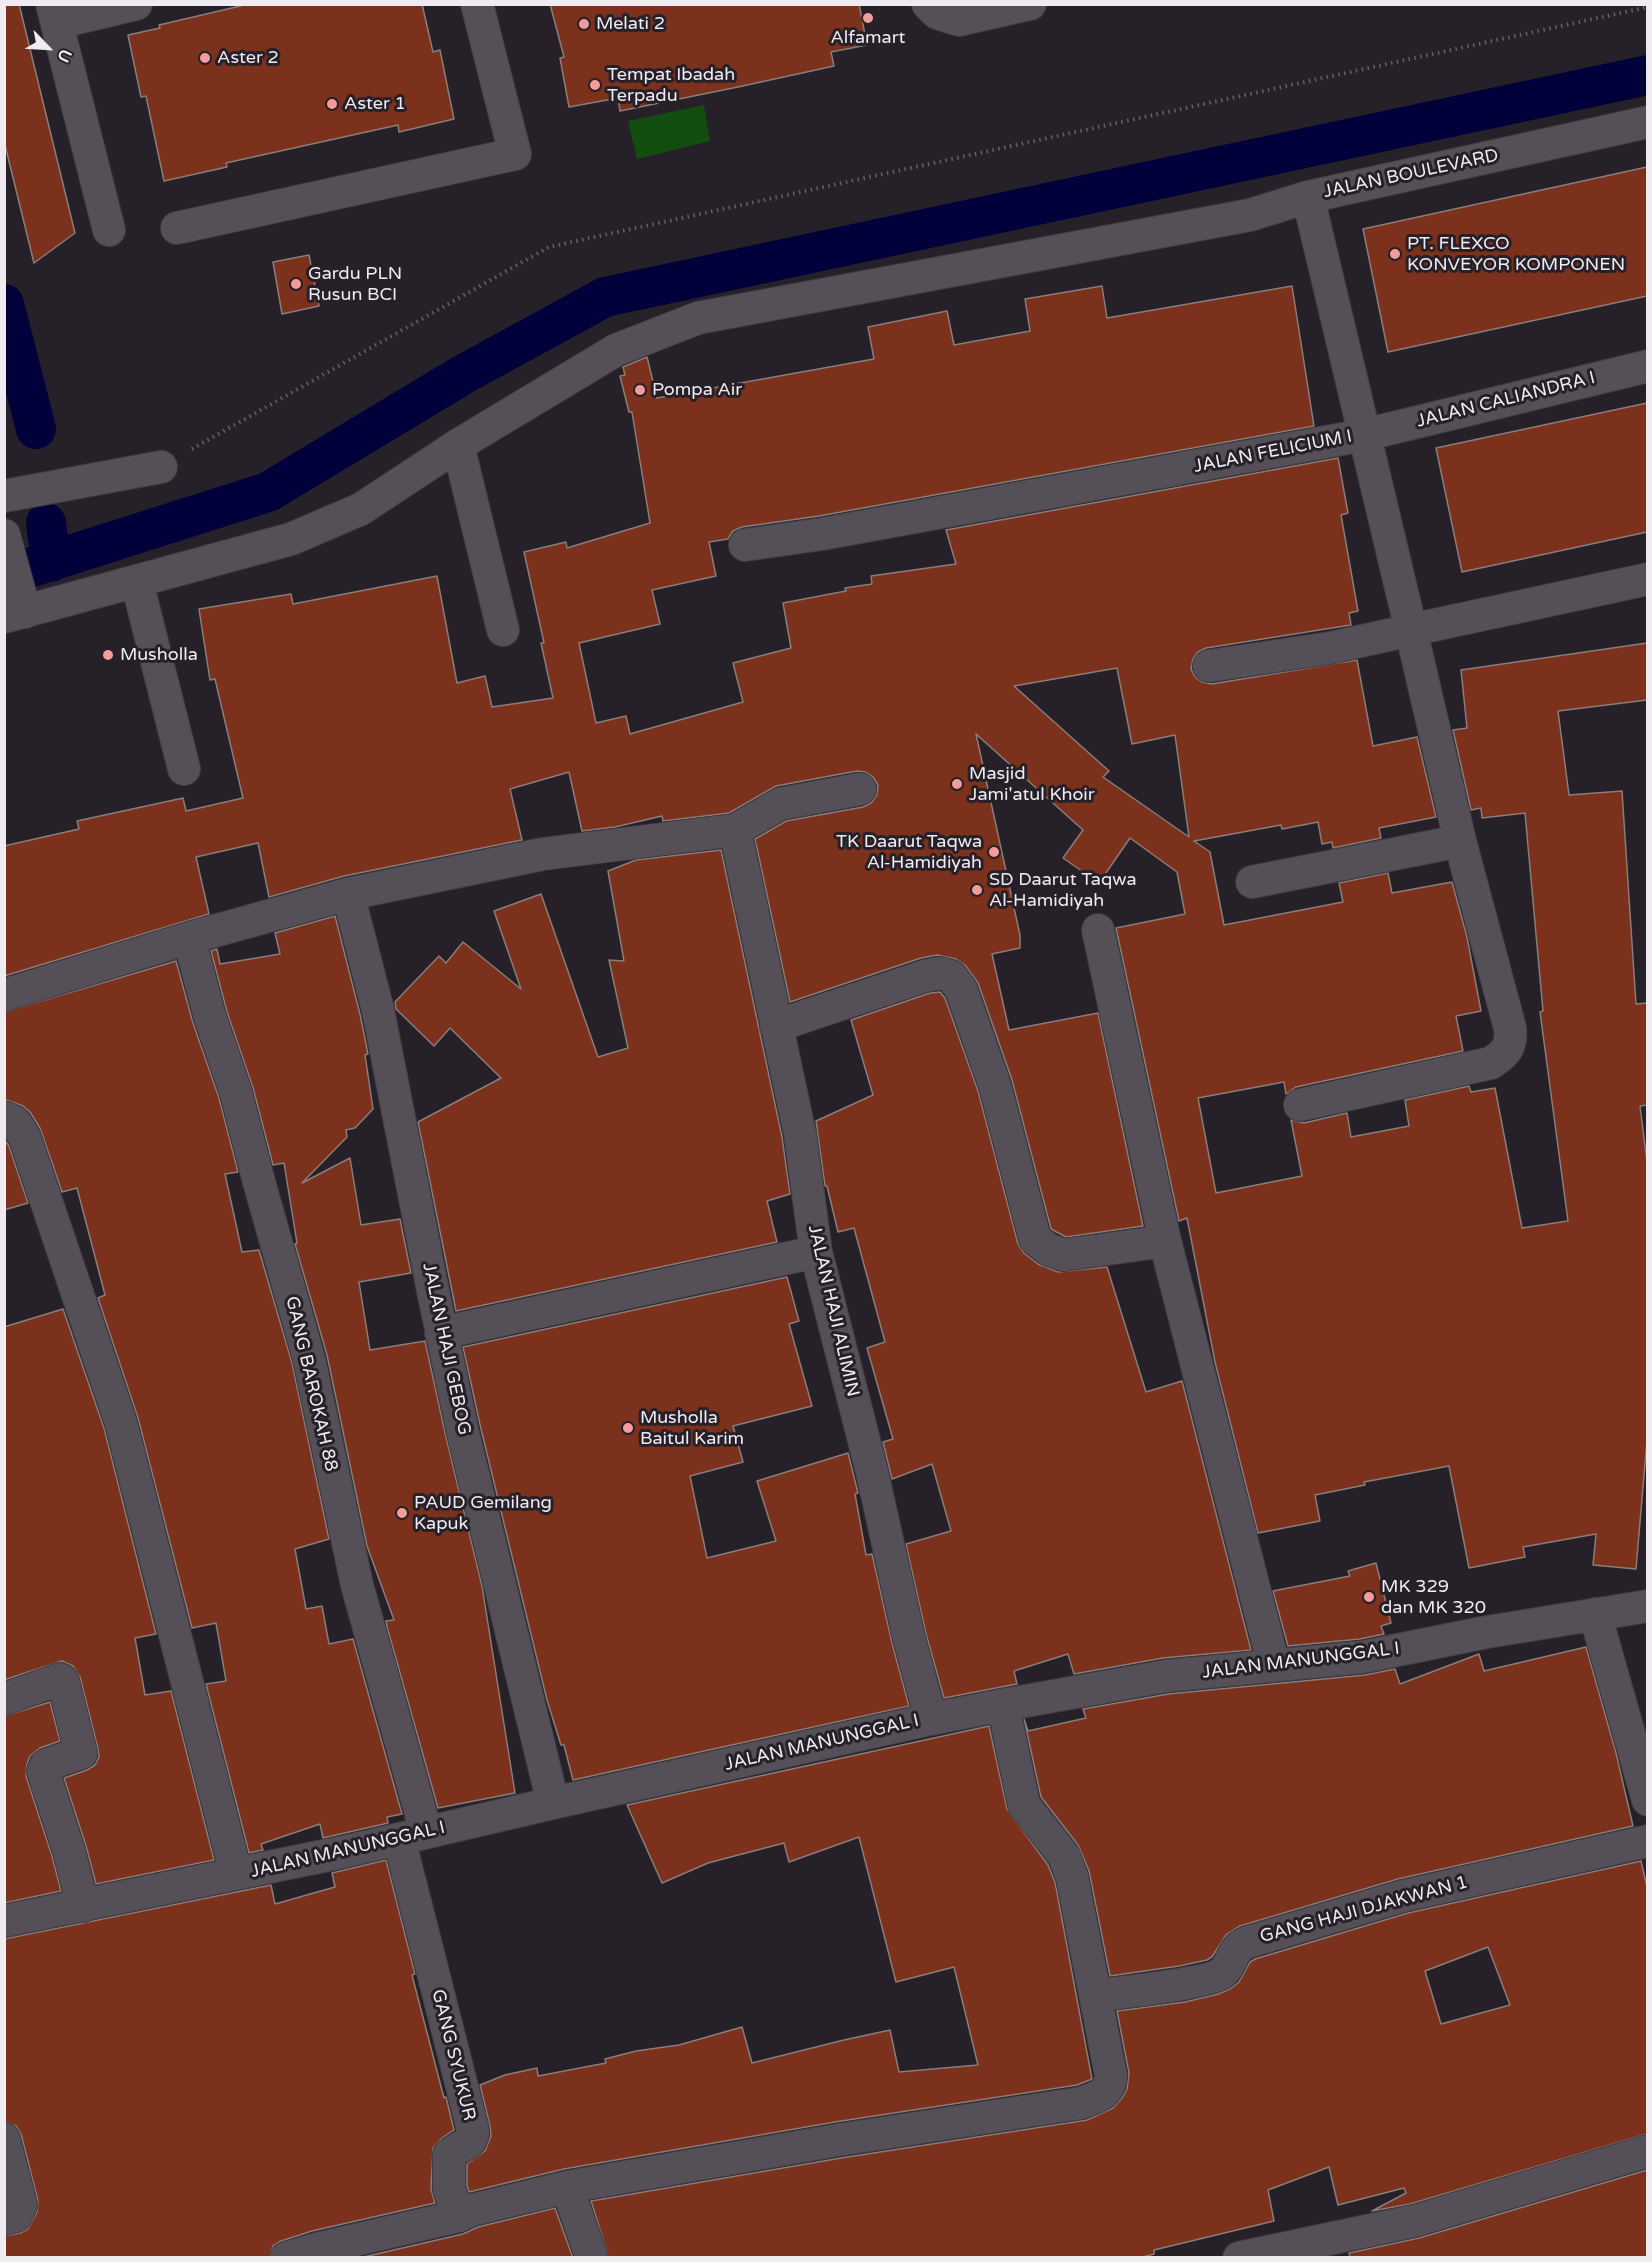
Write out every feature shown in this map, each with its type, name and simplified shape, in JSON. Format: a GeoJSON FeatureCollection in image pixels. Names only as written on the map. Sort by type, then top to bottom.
{"type":"FeatureCollection","features":[{"type":"Feature","properties":{"kind":"street"},"geometry":{"type":"LineString","coordinates":[[109,230],[55,14],[136,4]]}},
{"type":"Feature","properties":{"kind":"street"},"geometry":{"type":"LineString","coordinates":[[177,228],[515,154],[477,4]]}},
{"type":"Feature","properties":{"kind":"street"},"geometry":{"type":"LineString","coordinates":[[928,4],[937,13],[958,21],[1030,4]]}},
{"type":"Feature","properties":{"kind":"street","name":"JALAN BOULEVARD"},"geometry":{"type":"LineString","coordinates":[[1364,435],[1308,197],[1647,122]]}},
{"type":"Feature","properties":{"kind":"street"},"geometry":{"type":"LineString","coordinates":[[4,535],[15,576],[15,614],[291,539],[361,509],[458,445],[616,350],[698,318],[1250,215],[1308,197]]}},
{"type":"Feature","properties":{"kind":"street","name":"JALAN CALIANDRA I"},"geometry":{"type":"LineString","coordinates":[[1364,435],[1647,366]]}},
{"type":"Feature","properties":{"kind":"street","name":"JALAN FELICIUM I"},"geometry":{"type":"LineString","coordinates":[[746,545],[822,534],[1364,435],[1460,841],[1510,1028],[1511,1040],[1505,1054],[1491,1063],[1300,1105]]}},
{"type":"Feature","properties":{"kind":"street"},"geometry":{"type":"LineString","coordinates":[[458,445],[502,630]]}},
{"type":"Feature","properties":{"kind":"street"},"geometry":{"type":"LineString","coordinates":[[4,496],[161,467]]}},
{"type":"Feature","properties":{"kind":"street"},"geometry":{"type":"LineString","coordinates":[[1209,666],[1330,648],[1647,579]]}},
{"type":"Feature","properties":{"kind":"street"},"geometry":{"type":"LineString","coordinates":[[138,582],[184,769]]}},
{"type":"Feature","properties":{"kind":"street"},"geometry":{"type":"LineString","coordinates":[[4,995],[189,938],[348,894],[543,854],[735,830],[780,804],[860,789]]}},
{"type":"Feature","properties":{"kind":"street","name":"JALAN HAJI ALIMIN"},"geometry":{"type":"LineString","coordinates":[[735,830],[800,1134],[816,1252],[872,1472],[909,1638],[931,1719]]}},
{"type":"Feature","properties":{"kind":"street"},"geometry":{"type":"LineString","coordinates":[[1252,882],[1460,841]]}},
{"type":"Feature","properties":{"kind":"street","name":"JALAN HAJI GEBOG"},"geometry":{"type":"LineString","coordinates":[[348,894],[378,1010],[441,1333],[463,1433],[553,1803]]}},
{"type":"Feature","properties":{"kind":"street"},"geometry":{"type":"LineString","coordinates":[[1098,930],[1165,1241],[1274,1666]]}},
{"type":"Feature","properties":{"kind":"street","name":"GANG BAROKAH 88"},"geometry":{"type":"LineString","coordinates":[[189,938],[210,1017],[236,1093],[309,1359],[412,1835]]}},
{"type":"Feature","properties":{"kind":"street"},"geometry":{"type":"LineString","coordinates":[[776,1026],[925,976],[940,973],[951,976],[961,989],[995,1086],[1035,1239],[1048,1250],[1064,1255],[1165,1241]]}},
{"type":"Feature","properties":{"kind":"street"},"geometry":{"type":"LineString","coordinates":[[4,1116],[15,1122],[25,1138],[121,1423],[236,1874]]}},
{"type":"Feature","properties":{"kind":"street"},"geometry":{"type":"LineString","coordinates":[[441,1333],[816,1252]]}},
{"type":"Feature","properties":{"kind":"street","name":"JALAN MANUNGGAL I"},"geometry":{"type":"LineString","coordinates":[[4,1921],[236,1874],[931,1719],[1003,1705],[1166,1676],[1363,1657],[1487,1632],[1647,1606]]}},
{"type":"Feature","properties":{"kind":"street"},"geometry":{"type":"LineString","coordinates":[[1595,1614],[1647,1800]]}},
{"type":"Feature","properties":{"kind":"street"},"geometry":{"type":"LineString","coordinates":[[4,1699],[60,1679],[63,1681],[81,1753],[46,1765],[43,1771],[69,1851],[83,1906]]}},
{"type":"Feature","properties":{"kind":"street"},"geometry":{"type":"LineString","coordinates":[[286,2258],[567,2187],[838,2140],[1081,2103],[1100,2096],[1111,2083],[1070,1869],[1064,1856],[1024,1805],[1003,1705]]}},
{"type":"Feature","properties":{"kind":"street","name":"GANG SYUKUR"},"geometry":{"type":"LineString","coordinates":[[412,1835],[473,2130],[470,2143],[449,2155],[449,2189],[459,2216]]}},
{"type":"Feature","properties":{"kind":"street","name":"GANG HAJI DJAKWAN 1"},"geometry":{"type":"LineString","coordinates":[[1096,1996],[1204,1980],[1222,1973],[1238,1945],[1403,1896],[1647,1840]]}},
{"type":"Feature","properties":{"kind":"street"},"geometry":{"type":"LineString","coordinates":[[4,2139],[21,2205],[16,2216],[4,2219]]}},
{"type":"Feature","properties":{"kind":"street"},"geometry":{"type":"LineString","coordinates":[[1239,2258],[1414,2221],[1647,2151]]}},
{"type":"Feature","properties":{"kind":"street"},"geometry":{"type":"LineString","coordinates":[[567,2187],[592,2258]]}},
{"type":"Feature","properties":{"kind":"path"},"geometry":{"type":"LineString","coordinates":[[161,467],[549,247],[1647,7]]}},
{"type":"Feature","properties":{"kind":"green space"},"geometry":{"type":"Polygon","coordinates":[[[704,105],[710,141],[637,159],[628,121],[704,105]]]}},
{"type":"Feature","properties":{"kind":"building"},"geometry":{"type":"Polygon","coordinates":[[[4,4],[19,4],[75,233],[34,263],[4,141],[4,4]]]}},
{"type":"Feature","properties":{"kind":"building"},"geometry":{"type":"Polygon","coordinates":[[[249,4],[422,4],[433,52],[440,50],[454,119],[399,132],[398,125],[226,163],[227,167],[164,181],[146,96],[141,97],[128,35],[160,28],[159,25],[249,4]]]}},
{"type":"Feature","properties":{"kind":"building"},"geometry":{"type":"Polygon","coordinates":[[[550,4],[859,4],[867,45],[831,52],[834,66],[738,87],[620,111],[618,98],[569,107],[560,58],[564,57],[550,4]]]}},
{"type":"Feature","properties":{"kind":"building"},"geometry":{"type":"Polygon","coordinates":[[[1647,167],[1647,296],[1388,352],[1363,229],[1647,167]]]}},
{"type":"Feature","properties":{"kind":"building","name":"Gardu PLN Rusun BCI"},"geometry":{"type":"Polygon","coordinates":[[[309,255],[319,306],[282,314],[273,262],[309,255]]]}},
{"type":"Feature","properties":{"kind":"building"},"geometry":{"type":"Polygon","coordinates":[[[1102,286],[1107,318],[1292,286],[1314,426],[819,516],[742,527],[733,531],[728,539],[709,542],[716,576],[652,590],[660,624],[579,643],[596,723],[626,716],[630,734],[743,702],[733,663],[791,648],[783,603],[872,584],[871,576],[956,564],[946,530],[1338,458],[1348,513],[1341,515],[1358,611],[1349,613],[1351,625],[1206,648],[1198,652],[1193,659],[1191,669],[1195,677],[1202,682],[1212,684],[1357,660],[1373,746],[1417,737],[1436,817],[1379,828],[1381,838],[1333,848],[1332,842],[1322,844],[1318,822],[1282,829],[1281,825],[1194,841],[1210,852],[1224,925],[1343,902],[1339,883],[1388,873],[1392,893],[1452,882],[1467,937],[1481,1011],[1456,1016],[1463,1051],[1296,1087],[1286,1094],[1284,1082],[1198,1098],[1216,1193],[1302,1176],[1291,1120],[1304,1123],[1347,1113],[1351,1137],[1409,1126],[1405,1100],[1469,1086],[1471,1092],[1495,1088],[1522,1228],[1568,1221],[1540,1012],[1543,1011],[1525,813],[1482,818],[1481,808],[1471,810],[1453,730],[1467,728],[1461,670],[1647,643],[1647,700],[1558,711],[1569,795],[1622,791],[1636,1004],[1647,1003],[1647,1105],[1640,1106],[1647,1162],[1647,1440],[1636,1569],[1593,1565],[1596,1534],[1523,1547],[1525,1557],[1469,1568],[1449,1466],[1364,1482],[1365,1485],[1315,1495],[1320,1521],[1258,1533],[1215,1362],[1187,1218],[1179,1221],[1116,928],[1185,914],[1177,872],[1130,838],[1099,883],[1063,858],[1083,830],[976,734],[1020,935],[1020,948],[992,954],[1009,1030],[1098,1013],[1143,1226],[1066,1237],[1051,1229],[1012,1080],[978,983],[965,965],[956,959],[937,955],[921,958],[790,1002],[755,839],[786,821],[863,807],[871,803],[877,795],[878,785],[873,777],[865,772],[857,771],[776,786],[729,813],[663,821],[662,816],[615,827],[582,831],[569,772],[510,789],[522,840],[344,876],[269,897],[258,843],[196,857],[209,914],[4,976],[4,846],[79,829],[77,821],[183,798],[186,811],[243,798],[215,679],[210,680],[199,609],[291,594],[293,604],[437,576],[457,683],[485,676],[492,707],[553,698],[541,643],[544,643],[524,552],[566,542],[567,548],[650,523],[632,412],[629,412],[620,376],[625,375],[623,367],[647,357],[657,398],[874,359],[868,327],[947,311],[954,345],[1030,331],[1025,299],[1102,286]],[[1117,668],[1014,686],[1109,771],[1103,777],[1189,837],[1175,735],[1132,744],[1117,668]]]}},
{"type":"Feature","properties":{"kind":"building"},"geometry":{"type":"Polygon","coordinates":[[[1647,403],[1647,532],[1462,572],[1436,448],[1647,403]]]}},
{"type":"Feature","properties":{"kind":"building"},"geometry":{"type":"Polygon","coordinates":[[[721,850],[782,1137],[790,1194],[767,1201],[777,1242],[456,1311],[418,1122],[501,1078],[450,1028],[434,1046],[396,1009],[395,1002],[439,956],[446,963],[463,942],[521,989],[494,911],[541,894],[598,1057],[628,1048],[609,960],[624,961],[608,871],[636,860],[721,850]]]}},
{"type":"Feature","properties":{"kind":"building"},"geometry":{"type":"Polygon","coordinates":[[[335,916],[368,1054],[365,1055],[373,1109],[355,1128],[346,1130],[347,1137],[302,1183],[350,1158],[361,1225],[400,1219],[411,1273],[359,1282],[370,1350],[425,1341],[482,1586],[515,1793],[438,1808],[387,1627],[386,1621],[394,1620],[367,1546],[327,1355],[295,1244],[297,1243],[284,1163],[273,1165],[253,1088],[227,1012],[211,951],[217,949],[220,964],[280,954],[275,933],[335,916]]]}},
{"type":"Feature","properties":{"kind":"building"},"geometry":{"type":"Polygon","coordinates":[[[176,961],[193,1023],[219,1098],[238,1172],[225,1174],[242,1252],[259,1250],[292,1363],[329,1539],[295,1549],[306,1609],[322,1606],[329,1644],[353,1639],[402,1814],[387,1817],[388,1823],[323,1838],[320,1824],[261,1844],[263,1850],[249,1853],[206,1684],[226,1681],[216,1623],[192,1628],[138,1418],[98,1298],[105,1295],[77,1188],[62,1192],[40,1128],[30,1112],[23,1106],[4,1099],[4,1012],[176,961]]]}},
{"type":"Feature","properties":{"kind":"building"},"geometry":{"type":"Polygon","coordinates":[[[940,992],[945,998],[978,1091],[1018,1244],[1024,1253],[1038,1264],[1058,1272],[1107,1267],[1146,1392],[1182,1381],[1251,1650],[1163,1658],[1074,1674],[1068,1654],[1014,1671],[1017,1684],[944,1698],[926,1634],[906,1544],[951,1531],[932,1464],[892,1479],[883,1442],[893,1439],[867,1348],[885,1342],[854,1228],[838,1232],[827,1186],[825,1186],[816,1121],[873,1095],[851,1020],[930,993],[940,992]]]}},
{"type":"Feature","properties":{"kind":"building"},"geometry":{"type":"Polygon","coordinates":[[[4,1139],[9,1146],[28,1203],[4,1210],[4,1139]]]}},
{"type":"Feature","properties":{"kind":"building"},"geometry":{"type":"Polygon","coordinates":[[[787,1277],[799,1321],[789,1324],[812,1406],[733,1426],[743,1462],[690,1476],[707,1558],[776,1541],[757,1481],[848,1453],[858,1493],[855,1494],[866,1555],[872,1554],[909,1706],[573,1780],[564,1745],[561,1745],[547,1700],[463,1347],[787,1277]]]}},
{"type":"Feature","properties":{"kind":"building"},"geometry":{"type":"Polygon","coordinates":[[[63,1309],[104,1428],[156,1634],[135,1638],[145,1695],[171,1691],[214,1860],[96,1884],[64,1778],[87,1770],[95,1765],[99,1757],[80,1677],[73,1666],[62,1661],[4,1680],[4,1327],[63,1309]]]}},
{"type":"Feature","properties":{"kind":"building"},"geometry":{"type":"Polygon","coordinates":[[[1376,1563],[1391,1623],[1381,1626],[1384,1634],[1360,1639],[1288,1646],[1273,1591],[1350,1576],[1348,1571],[1376,1563]]]}},
{"type":"Feature","properties":{"kind":"building"},"geometry":{"type":"Polygon","coordinates":[[[1586,1647],[1616,1753],[1633,1826],[1398,1879],[1240,1926],[1226,1935],[1212,1957],[1207,1960],[1110,1976],[1089,1871],[1078,1845],[1041,1797],[1024,1719],[1028,1731],[1086,1718],[1083,1709],[1168,1694],[1365,1675],[1395,1669],[1400,1684],[1479,1654],[1484,1671],[1586,1647]]]}},
{"type":"Feature","properties":{"kind":"building"},"geometry":{"type":"Polygon","coordinates":[[[50,1702],[60,1741],[40,1748],[30,1756],[26,1776],[61,1891],[4,1903],[4,1716],[50,1702]]]}},
{"type":"Feature","properties":{"kind":"building"},"geometry":{"type":"Polygon","coordinates":[[[989,1726],[1007,1809],[1048,1865],[1055,1882],[1092,2079],[1077,2085],[835,2122],[564,2169],[469,2192],[467,2164],[485,2151],[491,2136],[480,2085],[505,2075],[537,2068],[538,2076],[606,2063],[605,2059],[636,2051],[679,2045],[742,2027],[752,2063],[890,2030],[899,2072],[978,2065],[954,1967],[896,1982],[859,1837],[789,1862],[784,1843],[708,1863],[662,1883],[627,1805],[989,1726]]]}},
{"type":"Feature","properties":{"kind":"building"},"geometry":{"type":"Polygon","coordinates":[[[386,1860],[415,1974],[412,1975],[454,2130],[433,2148],[431,2189],[435,2203],[312,2231],[281,2241],[273,2246],[269,2258],[4,2258],[4,2236],[28,2229],[37,2212],[38,2201],[21,2134],[16,2126],[4,2122],[4,1939],[271,1885],[275,1904],[335,1887],[332,1873],[386,1860]]]}},
{"type":"Feature","properties":{"kind":"building"},"geometry":{"type":"Polygon","coordinates":[[[1641,1861],[1647,1887],[1647,2134],[1410,2204],[1372,2211],[1406,2193],[1404,2188],[1338,2205],[1329,2167],[1268,2190],[1274,2221],[1154,2250],[1154,2254],[1139,2258],[609,2258],[591,2201],[841,2158],[1087,2120],[1113,2108],[1127,2089],[1129,2073],[1117,2011],[1185,2002],[1218,1994],[1239,1982],[1250,1962],[1255,1959],[1408,1913],[1641,1861]],[[1488,1947],[1425,1971],[1441,2024],[1510,2005],[1488,1947]]]}},
{"type":"Feature","properties":{"kind":"building"},"geometry":{"type":"Polygon","coordinates":[[[1647,2170],[1647,2258],[1350,2258],[1349,2253],[1419,2238],[1647,2170]]]}},
{"type":"Feature","properties":{"kind":"building"},"geometry":{"type":"Polygon","coordinates":[[[555,2208],[573,2258],[359,2258],[463,2234],[478,2227],[555,2208]]]}},
{"type":"Feature","properties":{"kind":"waterway"},"geometry":{"type":"LineString","coordinates":[[4,576],[268,492],[464,374],[605,297],[1648,75]]}},
{"type":"Feature","properties":{"kind":"waterway"},"geometry":{"type":"LineString","coordinates":[[4,304],[36,429]]}},
{"type":"Feature","properties":{"kind":"waterway"},"geometry":{"type":"LineString","coordinates":[[46,523],[51,562]]}},
{"type":"Feature","properties":{"kind":"place","name":"Alfamart"},"geometry":{"type":"Point","coordinates":[868,18]}},
{"type":"Feature","properties":{"kind":"place","name":"Melati 2"},"geometry":{"type":"Point","coordinates":[584,24]}},
{"type":"Feature","properties":{"kind":"place","name":"Aster 2"},"geometry":{"type":"Point","coordinates":[205,58]}},
{"type":"Feature","properties":{"kind":"place","name":"Tempat Ibadah Terpadu"},"geometry":{"type":"Point","coordinates":[595,85]}},
{"type":"Feature","properties":{"kind":"place","name":"Aster 1"},"geometry":{"type":"Point","coordinates":[332,104]}},
{"type":"Feature","properties":{"kind":"place","name":"PT. FLEXCO KONVEYOR KOMPONEN"},"geometry":{"type":"Point","coordinates":[1395,254]}},
{"type":"Feature","properties":{"kind":"place","name":"Gardu PLN Rusun BCI"},"geometry":{"type":"Point","coordinates":[296,284]}},
{"type":"Feature","properties":{"kind":"place","name":"Pompa Air"},"geometry":{"type":"Point","coordinates":[640,390]}},
{"type":"Feature","properties":{"kind":"place","name":"Musholla"},"geometry":{"type":"Point","coordinates":[108,655]}},
{"type":"Feature","properties":{"kind":"place","name":"Masjid Jami'atul Khoir"},"geometry":{"type":"Point","coordinates":[957,784]}},
{"type":"Feature","properties":{"kind":"place","name":"TK Daarut Taqwa Al-Hamidiyah"},"geometry":{"type":"Point","coordinates":[994,852]}},
{"type":"Feature","properties":{"kind":"place","name":"SD Daarut Taqwa Al-Hamidiyah"},"geometry":{"type":"Point","coordinates":[977,890]}},
{"type":"Feature","properties":{"kind":"place","name":"Musholla Baitul Karim"},"geometry":{"type":"Point","coordinates":[628,1428]}},
{"type":"Feature","properties":{"kind":"place","name":"PAUD Gemilang Kapuk"},"geometry":{"type":"Point","coordinates":[402,1513]}},
{"type":"Feature","properties":{"kind":"place","name":"MK 329 dan MK 320"},"geometry":{"type":"Point","coordinates":[1369,1597]}}]}
